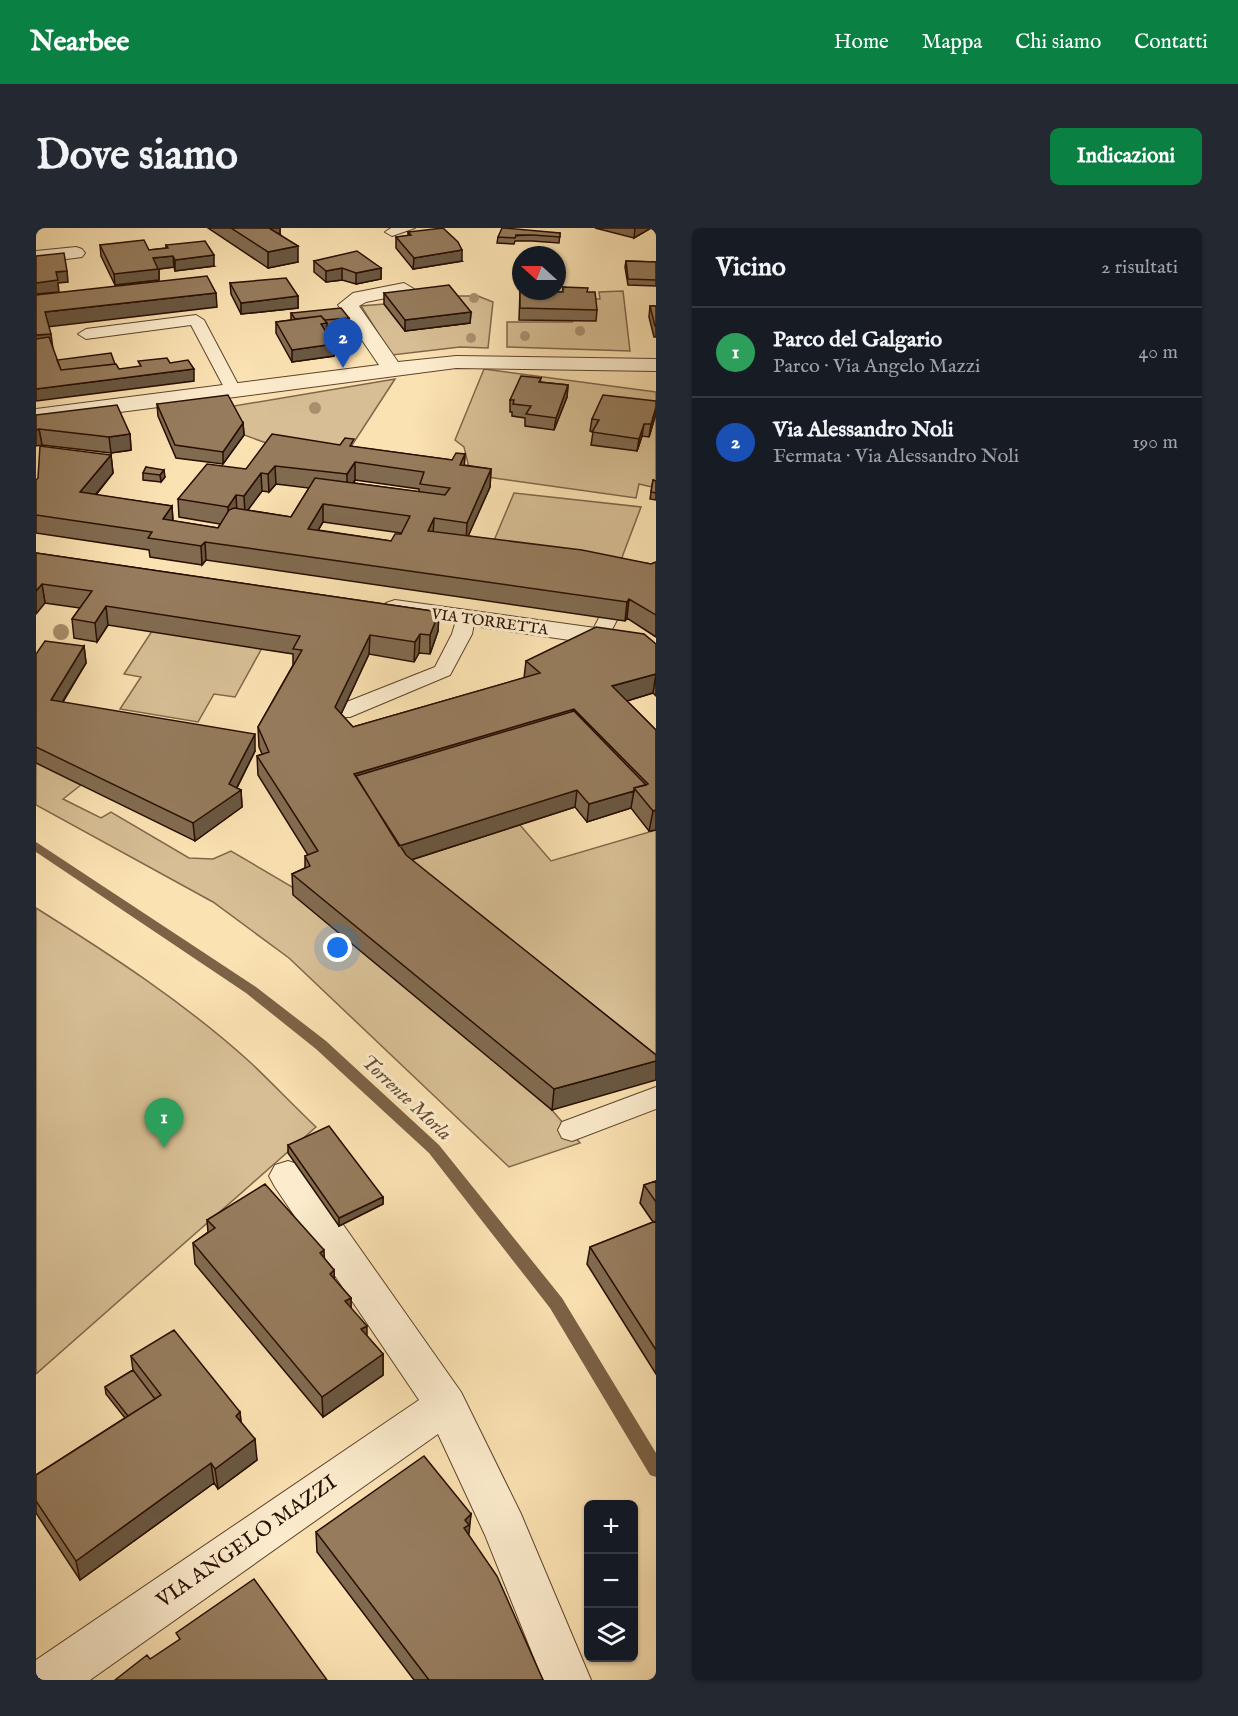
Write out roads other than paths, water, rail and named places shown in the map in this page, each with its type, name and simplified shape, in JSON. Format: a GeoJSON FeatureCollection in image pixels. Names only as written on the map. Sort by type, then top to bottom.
{"type":"FeatureCollection","features":[{"type":"Feature","properties":{"kind":"street"},"geometry":{"type":"LineString","coordinates":[[36,257],[76,253]]}},
{"type":"Feature","properties":{"kind":"street"},"geometry":{"type":"LineString","coordinates":[[392,369],[348,305],[360,297],[404,289]]}},
{"type":"Feature","properties":{"kind":"street"},"geometry":{"type":"LineString","coordinates":[[36,416],[392,369],[456,363],[656,365]]}},
{"type":"Feature","properties":{"kind":"street","name":"VIA TORRETTA"},"geometry":{"type":"LineString","coordinates":[[366,604],[465,618],[604,628],[636,642],[656,656]]}},
{"type":"Feature","properties":{"kind":"street"},"geometry":{"type":"LineString","coordinates":[[288,1176],[446,1405],[505,1528],[567,1680]]}},
{"type":"Feature","properties":{"kind":"street","name":"VIA ANGELO MAZZI"},"geometry":{"type":"LineString","coordinates":[[49,1680],[446,1405]]}},
{"type":"Feature","properties":{"kind":"lane"},"geometry":{"type":"LineString","coordinates":[[392,232],[408,228]]}},
{"type":"Feature","properties":{"kind":"lane"},"geometry":{"type":"LineString","coordinates":[[86,334],[196,320],[233,390]]}},
{"type":"Feature","properties":{"kind":"lane"},"geometry":{"type":"LineString","coordinates":[[342,712],[443,671],[462,634],[465,618]]}},
{"type":"Feature","properties":{"kind":"lane"},"geometry":{"type":"LineString","coordinates":[[572,1130],[656,1098]]}},
{"type":"Feature","properties":{"kind":"waterway","name":"Torrente Morla"},"geometry":{"type":"LineString","coordinates":[[36,846],[251,990],[321,1045],[434,1149],[556,1303],[656,1469]]}},
{"type":"Feature","properties":{"kind":"place","name":"Via Alessandro Noli"},"geometry":{"type":"Point","coordinates":[343,368]}},
{"type":"Feature","properties":{"kind":"place","name":"Parco del Galgario"},"geometry":{"type":"Point","coordinates":[164,1148]}}]}
